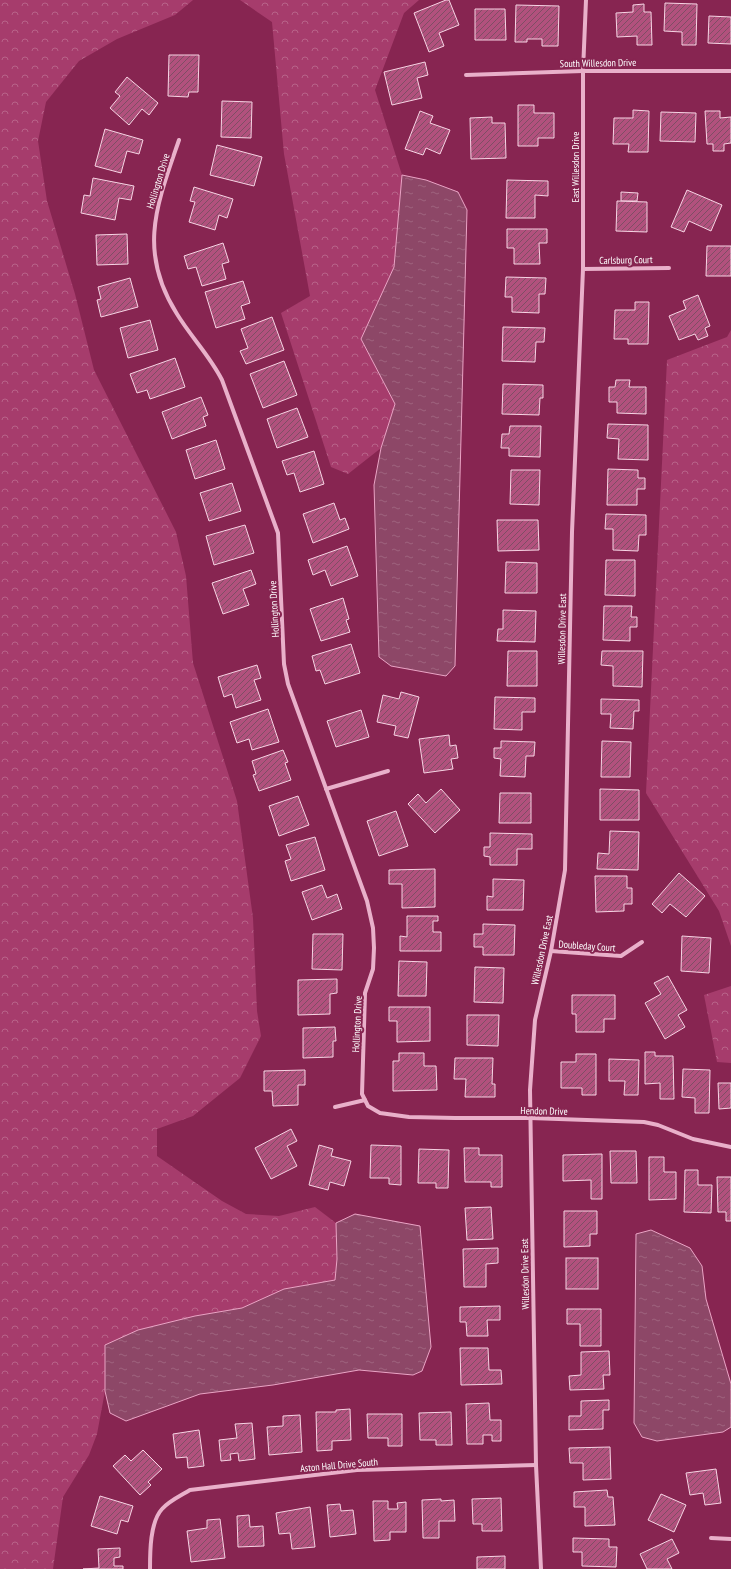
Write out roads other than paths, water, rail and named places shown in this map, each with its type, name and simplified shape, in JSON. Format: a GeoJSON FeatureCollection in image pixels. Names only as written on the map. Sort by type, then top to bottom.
{"type":"FeatureCollection","features":[{"type":"Feature","properties":{"kind":"street","name":"East Willesdon Drive"},"geometry":{"type":"LineString","coordinates":[[580,334],[583,269],[583,71],[586,0]]}},
{"type":"Feature","properties":{"kind":"street","name":"South Willesdon Drive"},"geometry":{"type":"LineString","coordinates":[[466,75],[583,71],[731,71]]}},
{"type":"Feature","properties":{"kind":"street","name":"Hollington Drive"},"geometry":{"type":"LineString","coordinates":[[179,140],[159,201],[155,220],[154,253],[158,278],[165,294],[178,316],[215,366],[222,380],[278,533],[284,664],[288,684],[366,901],[373,928],[373,969],[365,994],[362,1094]]}},
{"type":"Feature","properties":{"kind":"street","name":"Carlsburg Court"},"geometry":{"type":"LineString","coordinates":[[583,269],[669,268]]}},
{"type":"Feature","properties":{"kind":"street","name":"Willesdon Drive East"},"geometry":{"type":"LineString","coordinates":[[541,1569],[536,1465],[530,1118],[531,1083],[535,1020],[551,951],[565,870],[572,532],[580,334]]}},
{"type":"Feature","properties":{"kind":"street"},"geometry":{"type":"LineString","coordinates":[[326,789],[388,772]]}},
{"type":"Feature","properties":{"kind":"street","name":"Doubleday Court"},"geometry":{"type":"LineString","coordinates":[[551,951],[621,956],[642,942]]}},
{"type":"Feature","properties":{"kind":"street","name":"Hendon Drive"},"geometry":{"type":"LineString","coordinates":[[362,1094],[368,1106],[380,1113],[409,1117],[530,1118],[644,1122],[658,1125],[693,1139],[731,1147]]}},
{"type":"Feature","properties":{"kind":"street"},"geometry":{"type":"LineString","coordinates":[[335,1107],[365,1100]]}},
{"type":"Feature","properties":{"kind":"street","name":"Aston Hall Drive South"},"geometry":{"type":"LineString","coordinates":[[150,1569],[151,1544],[155,1519],[162,1509],[174,1499],[190,1490],[238,1483],[357,1470],[536,1465]]}},
{"type":"Feature","properties":{"kind":"street"},"geometry":{"type":"LineString","coordinates":[[712,1538],[731,1539]]}},
{"type":"Feature","properties":{"kind":"water"},"geometry":{"type":"Polygon","coordinates":[[[402,175],[426,180],[458,192],[467,210],[455,666],[446,676],[391,666],[379,657],[374,485],[381,448],[395,404],[361,339],[394,267],[402,175]]]}},
{"type":"Feature","properties":{"kind":"water"},"geometry":{"type":"Polygon","coordinates":[[[355,1214],[420,1226],[431,1347],[422,1371],[413,1375],[359,1370],[273,1385],[200,1394],[126,1421],[110,1413],[105,1391],[105,1345],[138,1330],[195,1316],[242,1308],[284,1289],[335,1280],[337,1259],[336,1223],[355,1214]]]}},
{"type":"Feature","properties":{"kind":"water"},"geometry":{"type":"Polygon","coordinates":[[[651,1230],[690,1248],[702,1266],[706,1299],[731,1384],[731,1427],[723,1432],[657,1441],[642,1437],[634,1423],[636,1234],[651,1230]]]}}]}
